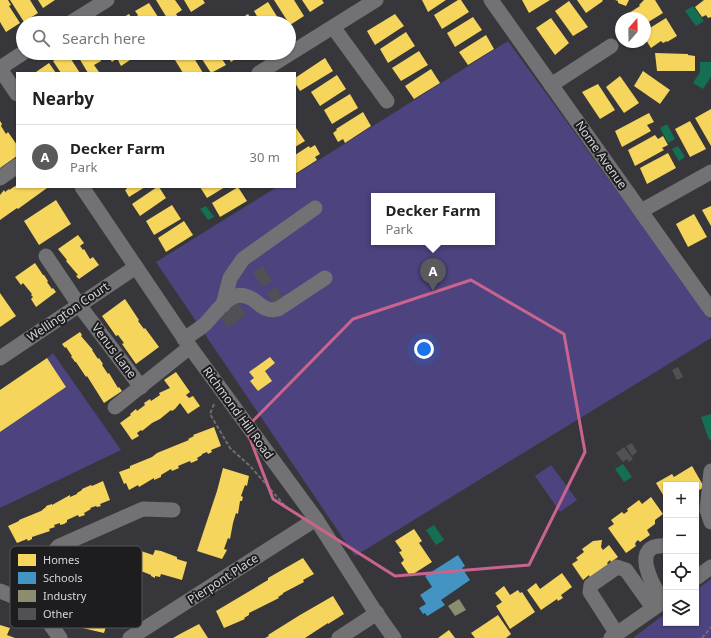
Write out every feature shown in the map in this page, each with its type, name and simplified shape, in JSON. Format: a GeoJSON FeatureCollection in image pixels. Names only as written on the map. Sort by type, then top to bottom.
{"type":"FeatureCollection","features":[{"type":"Feature","properties":{"kind":"street"},"geometry":{"type":"LineString","coordinates":[[81,16],[107,0]]}},
{"type":"Feature","properties":{"kind":"street"},"geometry":{"type":"LineString","coordinates":[[296,50],[376,0]]}},
{"type":"Feature","properties":{"kind":"street","name":"Nome Avenue"},"geometry":{"type":"LineString","coordinates":[[491,0],[711,310]]}},
{"type":"Feature","properties":{"kind":"street"},"geometry":{"type":"LineString","coordinates":[[333,27],[387,101]]}},
{"type":"Feature","properties":{"kind":"street"},"geometry":{"type":"LineString","coordinates":[[551,85],[611,46]]}},
{"type":"Feature","properties":{"kind":"street"},"geometry":{"type":"LineString","coordinates":[[16,58],[0,69],[16,93]]}},
{"type":"Feature","properties":{"kind":"street"},"geometry":{"type":"LineString","coordinates":[[261,72],[280,60]]}},
{"type":"Feature","properties":{"kind":"street"},"geometry":{"type":"LineString","coordinates":[[0,178],[16,167]]}},
{"type":"Feature","properties":{"kind":"street"},"geometry":{"type":"LineString","coordinates":[[641,211],[711,172]]}},
{"type":"Feature","properties":{"kind":"street","name":"Richmond Hill Road"},"geometry":{"type":"LineString","coordinates":[[83,188],[187,343],[316,519],[394,638]]}},
{"type":"Feature","properties":{"kind":"street"},"geometry":{"type":"LineString","coordinates":[[223,305],[230,278],[244,259],[315,208]]}},
{"type":"Feature","properties":{"kind":"street","name":"Venus Lane"},"geometry":{"type":"LineString","coordinates":[[46,256],[79,305],[141,387]]}},
{"type":"Feature","properties":{"kind":"street","name":"Wellington Court"},"geometry":{"type":"LineString","coordinates":[[0,358],[136,267]]}},
{"type":"Feature","properties":{"kind":"street"},"geometry":{"type":"LineString","coordinates":[[223,305],[239,295],[246,296],[266,309],[278,309],[325,278]]}},
{"type":"Feature","properties":{"kind":"street","name":"Venus Lane"},"geometry":{"type":"LineString","coordinates":[[115,407],[141,387],[206,324],[223,305]]}},
{"type":"Feature","properties":{"kind":"street"},"geometry":{"type":"LineString","coordinates":[[705,521],[707,510],[702,496],[710,471]]}},
{"type":"Feature","properties":{"kind":"street"},"geometry":{"type":"LineString","coordinates":[[59,546],[143,509],[173,510]]}},
{"type":"Feature","properties":{"kind":"street","name":"Pierpont Place"},"geometry":{"type":"LineString","coordinates":[[130,638],[316,519]]}},
{"type":"Feature","properties":{"kind":"street"},"geometry":{"type":"LineString","coordinates":[[661,603],[651,582],[646,554],[651,548],[663,546]]}},
{"type":"Feature","properties":{"kind":"street"},"geometry":{"type":"LineString","coordinates":[[617,567],[626,570],[661,603],[614,636],[590,592],[591,585],[617,567]]}},
{"type":"Feature","properties":{"kind":"street"},"geometry":{"type":"LineString","coordinates":[[699,576],[711,567]]}},
{"type":"Feature","properties":{"kind":"street"},"geometry":{"type":"LineString","coordinates":[[0,591],[10,595]]}},
{"type":"Feature","properties":{"kind":"street"},"geometry":{"type":"LineString","coordinates":[[338,638],[377,614]]}},
{"type":"Feature","properties":{"kind":"street"},"geometry":{"type":"LineString","coordinates":[[53,628],[60,638]]}},
{"type":"Feature","properties":{"kind":"path"},"geometry":{"type":"LineString","coordinates":[[214,403],[210,414],[211,418],[230,448],[250,466],[285,506],[295,514]]}},
{"type":"Feature","properties":{"kind":"path"},"geometry":{"type":"LineString","coordinates":[[702,638],[711,627]]}},
{"type":"Feature","properties":{"kind":"highlighted area"},"geometry":{"type":"Polygon","coordinates":[[[471,280],[564,334],[585,452],[529,565],[395,576],[273,499],[246,428],[353,319],[471,280]]]}},
{"type":"Feature","properties":{"kind":"shaded area"},"geometry":{"type":"Polygon","coordinates":[[[693,6],[704,21],[696,26],[685,11],[693,6]]]}},
{"type":"Feature","properties":{"kind":"shaded area"},"geometry":{"type":"Polygon","coordinates":[[[508,41],[711,320],[711,338],[355,556],[156,262],[275,188],[296,188],[296,174],[508,41]]]}},
{"type":"Feature","properties":{"kind":"shaded area"},"geometry":{"type":"Polygon","coordinates":[[[700,62],[711,62],[711,77],[703,89],[693,83],[700,72],[700,62]]]}},
{"type":"Feature","properties":{"kind":"shaded area"},"geometry":{"type":"Polygon","coordinates":[[[667,124],[675,139],[668,143],[660,128],[667,124]]]}},
{"type":"Feature","properties":{"kind":"shaded area"},"geometry":{"type":"Polygon","coordinates":[[[678,146],[685,157],[679,161],[672,149],[678,146]]]}},
{"type":"Feature","properties":{"kind":"shaded area"},"geometry":{"type":"Polygon","coordinates":[[[206,206],[214,217],[208,220],[200,209],[206,206]]]}},
{"type":"Feature","properties":{"kind":"shaded area"},"geometry":{"type":"Polygon","coordinates":[[[53,353],[121,450],[0,508],[0,432],[66,387],[47,358],[53,353]]]}},
{"type":"Feature","properties":{"kind":"shaded area"},"geometry":{"type":"Polygon","coordinates":[[[711,414],[711,439],[709,440],[701,417],[711,414]]]}},
{"type":"Feature","properties":{"kind":"shaded area"},"geometry":{"type":"Polygon","coordinates":[[[623,464],[632,477],[624,482],[615,469],[623,464]]]}},
{"type":"Feature","properties":{"kind":"shaded area"},"geometry":{"type":"Polygon","coordinates":[[[551,465],[577,500],[560,512],[535,476],[551,465]]]}},
{"type":"Feature","properties":{"kind":"shaded area"},"geometry":{"type":"Polygon","coordinates":[[[434,525],[444,540],[436,545],[426,530],[434,525]]]}},
{"type":"Feature","properties":{"kind":"shaded area"},"geometry":{"type":"Polygon","coordinates":[[[711,579],[711,638],[633,638],[663,615],[663,626],[699,626],[699,588],[711,579]]]}},
{"type":"Feature","properties":{"kind":"building: Homes"},"geometry":{"type":"Polygon","coordinates":[[[0,0],[8,0],[11,5],[9,6],[16,17],[16,26],[6,32],[0,22],[0,0]]]}},
{"type":"Feature","properties":{"kind":"building: Homes"},"geometry":{"type":"Polygon","coordinates":[[[10,0],[30,0],[38,13],[33,16],[20,16],[10,0]]]}},
{"type":"Feature","properties":{"kind":"building: Homes"},"geometry":{"type":"Polygon","coordinates":[[[38,0],[55,0],[43,8],[38,0]]]}},
{"type":"Feature","properties":{"kind":"building: Homes"},"geometry":{"type":"Polygon","coordinates":[[[156,0],[175,0],[182,10],[176,14],[177,16],[166,16],[156,0]]]}},
{"type":"Feature","properties":{"kind":"building: Homes"},"geometry":{"type":"Polygon","coordinates":[[[184,0],[203,0],[205,3],[191,12],[184,0]]]}},
{"type":"Feature","properties":{"kind":"building: Homes"},"geometry":{"type":"Polygon","coordinates":[[[274,0],[294,0],[304,16],[296,21],[296,16],[284,16],[274,0]]]}},
{"type":"Feature","properties":{"kind":"building: Homes"},"geometry":{"type":"Polygon","coordinates":[[[302,0],[322,0],[324,3],[310,12],[302,0]]]}},
{"type":"Feature","properties":{"kind":"building: Homes"},"geometry":{"type":"Polygon","coordinates":[[[422,0],[446,0],[428,12],[422,0]]]}},
{"type":"Feature","properties":{"kind":"building: Homes"},"geometry":{"type":"Polygon","coordinates":[[[458,0],[461,0],[469,12],[442,29],[434,15],[458,0]]]}},
{"type":"Feature","properties":{"kind":"building: Homes"},"geometry":{"type":"Polygon","coordinates":[[[522,0],[550,0],[529,13],[522,0]]]}},
{"type":"Feature","properties":{"kind":"building: Homes"},"geometry":{"type":"Polygon","coordinates":[[[577,0],[602,0],[603,1],[586,13],[577,0]]]}},
{"type":"Feature","properties":{"kind":"building: Homes"},"geometry":{"type":"Polygon","coordinates":[[[615,0],[629,0],[626,6],[615,0]]]}},
{"type":"Feature","properties":{"kind":"building: Homes"},"geometry":{"type":"Polygon","coordinates":[[[644,0],[655,0],[663,13],[651,20],[651,12],[631,12],[640,6],[639,5],[644,0]]]}},
{"type":"Feature","properties":{"kind":"building: Homes"},"geometry":{"type":"Polygon","coordinates":[[[704,0],[711,0],[711,17],[708,18],[706,15],[702,17],[695,7],[704,0]]]}},
{"type":"Feature","properties":{"kind":"building: Homes"},"geometry":{"type":"Polygon","coordinates":[[[569,1],[588,27],[573,36],[555,11],[569,1]]]}},
{"type":"Feature","properties":{"kind":"building: Homes"},"geometry":{"type":"Polygon","coordinates":[[[268,2],[277,16],[257,16],[254,11],[268,2]]]}},
{"type":"Feature","properties":{"kind":"building: Homes"},"geometry":{"type":"Polygon","coordinates":[[[149,3],[157,16],[137,16],[138,15],[135,11],[149,3]]]}},
{"type":"Feature","properties":{"kind":"building: Homes"},"geometry":{"type":"Polygon","coordinates":[[[395,14],[404,26],[375,45],[367,31],[395,14]]]}},
{"type":"Feature","properties":{"kind":"building: Homes"},"geometry":{"type":"Polygon","coordinates":[[[473,17],[482,30],[455,47],[447,33],[473,17]]]}},
{"type":"Feature","properties":{"kind":"building: Homes"},"geometry":{"type":"Polygon","coordinates":[[[551,18],[569,43],[555,55],[536,28],[551,18]]]}},
{"type":"Feature","properties":{"kind":"building: Homes"},"geometry":{"type":"Polygon","coordinates":[[[666,18],[677,36],[667,42],[663,43],[661,41],[651,48],[651,27],[666,18]]]}},
{"type":"Feature","properties":{"kind":"building: Homes"},"geometry":{"type":"Polygon","coordinates":[[[406,32],[415,46],[388,63],[380,49],[406,32]]]}},
{"type":"Feature","properties":{"kind":"building: Homes"},"geometry":{"type":"Polygon","coordinates":[[[486,35],[494,49],[468,65],[459,52],[486,35]]]}},
{"type":"Feature","properties":{"kind":"building: Homes"},"geometry":{"type":"Polygon","coordinates":[[[419,51],[428,65],[401,81],[392,68],[419,51]]]}},
{"type":"Feature","properties":{"kind":"building: Homes"},"geometry":{"type":"Polygon","coordinates":[[[655,53],[688,54],[695,56],[695,71],[657,71],[655,53]]]}},
{"type":"Feature","properties":{"kind":"building: Homes"},"geometry":{"type":"Polygon","coordinates":[[[325,58],[333,71],[300,91],[296,85],[296,77],[325,58]]]}},
{"type":"Feature","properties":{"kind":"building: Homes"},"geometry":{"type":"Polygon","coordinates":[[[72,60],[79,72],[60,72],[53,61],[72,60]]]}},
{"type":"Feature","properties":{"kind":"building: Homes"},"geometry":{"type":"Polygon","coordinates":[[[80,60],[100,60],[94,65],[99,72],[87,72],[80,60]]]}},
{"type":"Feature","properties":{"kind":"building: Homes"},"geometry":{"type":"Polygon","coordinates":[[[118,60],[130,60],[121,66],[118,60]]]}},
{"type":"Feature","properties":{"kind":"building: Homes"},"geometry":{"type":"Polygon","coordinates":[[[175,60],[195,60],[202,72],[182,72],[175,60]]]}},
{"type":"Feature","properties":{"kind":"building: Homes"},"geometry":{"type":"Polygon","coordinates":[[[203,60],[223,60],[226,65],[210,72],[203,60]]]}},
{"type":"Feature","properties":{"kind":"building: Homes"},"geometry":{"type":"Polygon","coordinates":[[[49,63],[55,72],[36,72],[49,63]]]}},
{"type":"Feature","properties":{"kind":"building: Homes"},"geometry":{"type":"Polygon","coordinates":[[[431,69],[440,83],[414,99],[405,86],[431,69]]]}},
{"type":"Feature","properties":{"kind":"building: Homes"},"geometry":{"type":"Polygon","coordinates":[[[643,71],[670,90],[660,104],[634,86],[643,71]]]}},
{"type":"Feature","properties":{"kind":"building: Homes"},"geometry":{"type":"Polygon","coordinates":[[[337,75],[346,89],[320,106],[311,92],[337,75]]]}},
{"type":"Feature","properties":{"kind":"building: Homes"},"geometry":{"type":"Polygon","coordinates":[[[620,76],[639,103],[624,113],[606,87],[620,76]]]}},
{"type":"Feature","properties":{"kind":"building: Homes"},"geometry":{"type":"Polygon","coordinates":[[[598,84],[615,110],[600,119],[582,92],[598,84]]]}},
{"type":"Feature","properties":{"kind":"building: Homes"},"geometry":{"type":"Polygon","coordinates":[[[350,94],[358,108],[332,124],[324,110],[350,94]]]}},
{"type":"Feature","properties":{"kind":"building: Homes"},"geometry":{"type":"Polygon","coordinates":[[[711,109],[711,146],[695,118],[711,109]]]}},
{"type":"Feature","properties":{"kind":"building: Homes"},"geometry":{"type":"Polygon","coordinates":[[[363,112],[371,126],[345,143],[343,139],[338,142],[333,133],[337,130],[336,129],[363,112]]]}},
{"type":"Feature","properties":{"kind":"building: Homes"},"geometry":{"type":"Polygon","coordinates":[[[649,113],[654,122],[647,125],[651,131],[622,147],[615,131],[649,113]]]}},
{"type":"Feature","properties":{"kind":"building: Homes"},"geometry":{"type":"Polygon","coordinates":[[[0,121],[6,134],[8,132],[16,144],[16,157],[0,168],[0,121]]]}},
{"type":"Feature","properties":{"kind":"building: Homes"},"geometry":{"type":"Polygon","coordinates":[[[690,121],[706,149],[690,157],[675,129],[690,121]]]}},
{"type":"Feature","properties":{"kind":"building: Homes"},"geometry":{"type":"Polygon","coordinates":[[[296,128],[305,141],[296,146],[296,128]]]}},
{"type":"Feature","properties":{"kind":"building: Homes"},"geometry":{"type":"Polygon","coordinates":[[[655,135],[658,139],[663,136],[668,145],[662,148],[664,150],[635,166],[628,150],[655,135]]]}},
{"type":"Feature","properties":{"kind":"building: Homes"},"geometry":{"type":"Polygon","coordinates":[[[315,145],[320,154],[315,157],[317,160],[296,173],[296,154],[309,146],[310,148],[315,145]]]}},
{"type":"Feature","properties":{"kind":"building: Homes"},"geometry":{"type":"Polygon","coordinates":[[[668,153],[676,168],[647,184],[640,168],[668,153]]]}},
{"type":"Feature","properties":{"kind":"building: Homes"},"geometry":{"type":"Polygon","coordinates":[[[16,186],[16,188],[47,188],[0,220],[0,195],[4,190],[5,192],[16,186]]]}},
{"type":"Feature","properties":{"kind":"building: Homes"},"geometry":{"type":"Polygon","coordinates":[[[126,188],[143,188],[129,197],[125,190],[127,189],[126,188]]]}},
{"type":"Feature","properties":{"kind":"building: Homes"},"geometry":{"type":"Polygon","coordinates":[[[156,188],[160,188],[166,198],[140,216],[132,204],[156,188]]]}},
{"type":"Feature","properties":{"kind":"building: Homes"},"geometry":{"type":"Polygon","coordinates":[[[201,188],[223,188],[207,198],[201,188]]]}},
{"type":"Feature","properties":{"kind":"building: Homes"},"geometry":{"type":"Polygon","coordinates":[[[236,188],[239,188],[247,201],[220,217],[212,203],[236,188]]]}},
{"type":"Feature","properties":{"kind":"building: Homes"},"geometry":{"type":"Polygon","coordinates":[[[56,200],[71,224],[39,245],[24,221],[56,200]]]}},
{"type":"Feature","properties":{"kind":"building: Homes"},"geometry":{"type":"Polygon","coordinates":[[[172,205],[181,219],[154,235],[146,221],[172,205]]]}},
{"type":"Feature","properties":{"kind":"building: Homes"},"geometry":{"type":"Polygon","coordinates":[[[711,206],[711,226],[702,210],[711,206]]]}},
{"type":"Feature","properties":{"kind":"building: Homes"},"geometry":{"type":"Polygon","coordinates":[[[694,214],[707,237],[688,247],[676,224],[694,214]]]}},
{"type":"Feature","properties":{"kind":"building: Homes"},"geometry":{"type":"Polygon","coordinates":[[[184,221],[193,235],[166,252],[158,238],[184,221]]]}},
{"type":"Feature","properties":{"kind":"building: Homes"},"geometry":{"type":"Polygon","coordinates":[[[78,235],[84,243],[80,246],[83,250],[84,249],[90,259],[93,257],[99,265],[79,279],[76,276],[78,275],[58,249],[78,235]]]}},
{"type":"Feature","properties":{"kind":"building: Homes"},"geometry":{"type":"Polygon","coordinates":[[[35,263],[52,289],[53,288],[56,292],[36,307],[31,299],[33,297],[31,295],[32,294],[23,283],[21,285],[15,277],[35,263]]]}},
{"type":"Feature","properties":{"kind":"building: Homes"},"geometry":{"type":"Polygon","coordinates":[[[0,293],[16,316],[0,327],[0,293]]]}},
{"type":"Feature","properties":{"kind":"building: Homes"},"geometry":{"type":"Polygon","coordinates":[[[125,299],[139,320],[138,321],[159,347],[136,364],[122,344],[124,343],[118,335],[116,336],[102,316],[125,299]]]}},
{"type":"Feature","properties":{"kind":"building: Homes"},"geometry":{"type":"Polygon","coordinates":[[[80,332],[82,335],[81,336],[103,364],[102,365],[108,374],[109,373],[118,388],[119,387],[122,391],[104,403],[87,376],[86,377],[71,357],[72,356],[66,347],[65,348],[62,344],[80,332]]]}},
{"type":"Feature","properties":{"kind":"building: Homes"},"geometry":{"type":"Polygon","coordinates":[[[270,357],[275,363],[265,371],[272,381],[258,391],[250,381],[254,378],[249,372],[270,357]]]}},
{"type":"Feature","properties":{"kind":"building: Homes"},"geometry":{"type":"Polygon","coordinates":[[[47,358],[66,387],[0,432],[0,390],[47,358]]]}},
{"type":"Feature","properties":{"kind":"building: Homes"},"geometry":{"type":"Polygon","coordinates":[[[176,372],[190,392],[186,395],[189,398],[193,396],[200,406],[188,414],[180,403],[175,409],[172,411],[171,410],[160,419],[137,433],[139,436],[132,440],[120,423],[131,415],[130,414],[136,409],[137,411],[145,405],[144,403],[150,399],[151,401],[160,395],[159,393],[170,388],[164,380],[176,372]]]}},
{"type":"Feature","properties":{"kind":"building: Homes"},"geometry":{"type":"Polygon","coordinates":[[[214,427],[221,446],[211,450],[212,452],[202,454],[197,458],[198,460],[191,463],[190,461],[178,466],[179,468],[172,471],[171,469],[161,475],[161,477],[154,480],[154,478],[139,487],[138,485],[129,490],[126,483],[124,484],[119,472],[152,457],[157,453],[189,440],[188,439],[194,436],[193,435],[214,427]]]}},
{"type":"Feature","properties":{"kind":"building: Homes"},"geometry":{"type":"Polygon","coordinates":[[[692,466],[704,487],[699,490],[699,482],[663,482],[663,495],[656,483],[672,474],[674,477],[692,466]]]}},
{"type":"Feature","properties":{"kind":"building: Homes"},"geometry":{"type":"Polygon","coordinates":[[[223,468],[249,476],[247,486],[245,485],[241,496],[243,497],[242,501],[240,501],[238,514],[236,513],[230,539],[228,538],[224,549],[227,550],[222,559],[197,551],[223,468]]]}},
{"type":"Feature","properties":{"kind":"building: Homes"},"geometry":{"type":"Polygon","coordinates":[[[103,481],[110,500],[100,504],[101,506],[90,508],[91,509],[84,513],[85,515],[79,517],[78,515],[67,520],[64,524],[60,525],[60,523],[54,525],[55,527],[49,529],[50,531],[32,537],[32,539],[28,541],[27,539],[17,543],[8,526],[41,511],[46,506],[52,505],[70,495],[70,497],[77,494],[82,489],[103,481]]]}},
{"type":"Feature","properties":{"kind":"building: Homes"},"geometry":{"type":"Polygon","coordinates":[[[651,497],[663,514],[655,520],[655,524],[647,530],[650,535],[640,542],[638,540],[635,544],[636,546],[626,553],[608,528],[614,524],[611,520],[622,512],[624,514],[628,511],[627,509],[639,500],[642,504],[651,497]]]}},
{"type":"Feature","properties":{"kind":"building: Homes"},"geometry":{"type":"Polygon","coordinates":[[[414,529],[422,541],[419,543],[432,562],[410,576],[401,563],[404,560],[399,552],[402,551],[395,541],[414,529]]]}},
{"type":"Feature","properties":{"kind":"building: Homes"},"geometry":{"type":"Polygon","coordinates":[[[602,540],[601,547],[603,550],[609,545],[618,557],[607,563],[610,567],[590,578],[589,575],[583,580],[572,564],[578,560],[576,558],[584,552],[582,549],[593,541],[602,540]]]}},
{"type":"Feature","properties":{"kind":"building: Homes"},"geometry":{"type":"Polygon","coordinates":[[[155,550],[161,551],[187,562],[182,580],[161,574],[160,577],[155,576],[155,578],[142,571],[142,551],[153,555],[155,550]]]}},
{"type":"Feature","properties":{"kind":"building: Homes"},"geometry":{"type":"Polygon","coordinates":[[[303,558],[314,574],[303,580],[304,582],[283,593],[278,597],[279,598],[249,613],[249,615],[244,618],[245,619],[224,628],[216,611],[303,558]]]}},
{"type":"Feature","properties":{"kind":"building: Homes"},"geometry":{"type":"Polygon","coordinates":[[[562,573],[572,587],[561,595],[563,598],[558,601],[557,599],[541,610],[527,590],[536,583],[540,589],[562,573]]]}},
{"type":"Feature","properties":{"kind":"building: Homes"},"geometry":{"type":"Polygon","coordinates":[[[504,586],[510,595],[518,590],[520,593],[522,592],[535,612],[510,629],[496,606],[502,602],[495,593],[504,586]]]}},
{"type":"Feature","properties":{"kind":"building: Homes"},"geometry":{"type":"Polygon","coordinates":[[[333,596],[344,614],[328,624],[305,638],[265,638],[300,615],[333,596]]]}},
{"type":"Feature","properties":{"kind":"building: Homes"},"geometry":{"type":"Polygon","coordinates":[[[498,615],[511,634],[506,638],[475,638],[471,633],[498,615]]]}},
{"type":"Feature","properties":{"kind":"building: Homes"},"geometry":{"type":"Polygon","coordinates":[[[199,624],[208,638],[173,638],[180,634],[199,624]]]}},
{"type":"Feature","properties":{"kind":"building: Homes"},"geometry":{"type":"Polygon","coordinates":[[[0,625],[10,628],[7,635],[15,638],[0,638],[0,625]]]}},
{"type":"Feature","properties":{"kind":"building: Homes"},"geometry":{"type":"Polygon","coordinates":[[[82,628],[106,628],[104,633],[82,628]]]}},
{"type":"Feature","properties":{"kind":"building: Homes"},"geometry":{"type":"Polygon","coordinates":[[[449,630],[455,638],[438,638],[449,630]]]}},
{"type":"Feature","properties":{"kind":"building: Schools"},"geometry":{"type":"Polygon","coordinates":[[[458,555],[465,566],[462,568],[470,580],[441,600],[445,605],[427,616],[425,613],[423,614],[419,608],[426,604],[420,595],[432,587],[425,576],[458,555]]]}},
{"type":"Feature","properties":{"kind":"building: Industry"},"geometry":{"type":"Polygon","coordinates":[[[459,599],[466,610],[455,616],[448,606],[459,599]]]}},
{"type":"Feature","properties":{"kind":"building: Other"},"geometry":{"type":"Polygon","coordinates":[[[263,266],[272,281],[262,287],[253,272],[263,266]]]}},
{"type":"Feature","properties":{"kind":"building: Other"},"geometry":{"type":"Polygon","coordinates":[[[276,287],[285,301],[276,307],[267,293],[276,287]]]}},
{"type":"Feature","properties":{"kind":"building: Other"},"geometry":{"type":"Polygon","coordinates":[[[238,303],[246,315],[228,328],[220,316],[238,303]]]}},
{"type":"Feature","properties":{"kind":"building: Other"},"geometry":{"type":"Polygon","coordinates":[[[678,367],[683,377],[677,380],[672,370],[678,367]]]}},
{"type":"Feature","properties":{"kind":"building: Other"},"geometry":{"type":"Polygon","coordinates":[[[632,443],[637,452],[632,456],[626,446],[632,443]]]}},
{"type":"Feature","properties":{"kind":"building: Other"},"geometry":{"type":"Polygon","coordinates":[[[624,447],[633,459],[629,462],[627,459],[623,462],[616,453],[624,447]]]}},
{"type":"Feature","properties":{"kind":"place","name":"Decker Farm"},"geometry":{"type":"Point","coordinates":[433,291]}}]}
